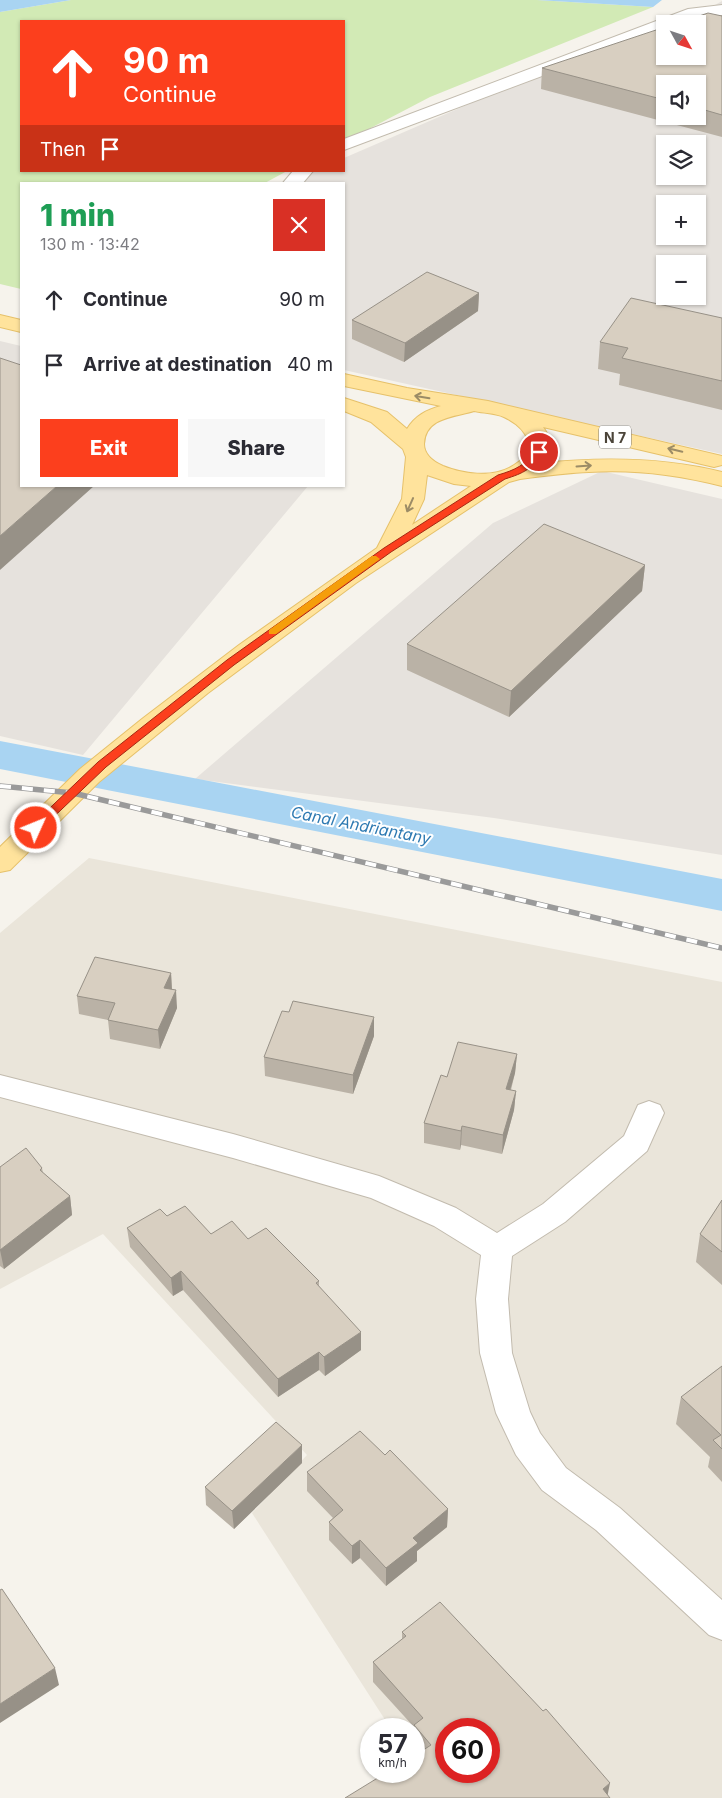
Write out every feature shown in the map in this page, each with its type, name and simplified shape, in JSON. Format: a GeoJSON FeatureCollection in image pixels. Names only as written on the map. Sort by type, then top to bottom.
{"type":"FeatureCollection","features":[{"type":"Feature","properties":{"kind":"main road"},"geometry":{"type":"LineString","coordinates":[[0,306],[20,311]]}},
{"type":"Feature","properties":{"kind":"main road"},"geometry":{"type":"LineString","coordinates":[[0,321],[20,326]]}},
{"type":"Feature","properties":{"kind":"main road","name":"N 7"},"geometry":{"type":"LineString","coordinates":[[345,380],[406,394],[498,410],[722,462]]}},
{"type":"Feature","properties":{"kind":"main road"},"geometry":{"type":"LineString","coordinates":[[345,404],[379,417],[428,467],[444,474],[462,479],[482,480],[510,475]]}},
{"type":"Feature","properties":{"kind":"main road"},"geometry":{"type":"LineString","coordinates":[[0,863],[102,765],[231,662],[387,550],[532,463],[539,452],[540,440],[535,429],[523,419],[498,410],[468,407],[449,410],[433,416],[420,424],[413,435],[415,452],[413,499],[387,550]]}},
{"type":"Feature","properties":{"kind":"main road","name":"N 7"},"geometry":{"type":"LineString","coordinates":[[510,475],[590,465],[617,465],[695,472],[722,478]]}},
{"type":"Feature","properties":{"kind":"street"},"geometry":{"type":"LineString","coordinates":[[689,15],[722,10]]}},
{"type":"Feature","properties":{"kind":"street"},"geometry":{"type":"LineString","coordinates":[[345,145],[656,27]]}},
{"type":"Feature","properties":{"kind":"street"},"geometry":{"type":"LineString","coordinates":[[293,182],[303,172]]}},
{"type":"Feature","properties":{"kind":"street"},"geometry":{"type":"LineString","coordinates":[[0,1086],[233,1146],[379,1188],[445,1217],[497,1249]]}},
{"type":"Feature","properties":{"kind":"street"},"geometry":{"type":"LineString","coordinates":[[497,1249],[554,1213],[636,1142],[649,1113]]}},
{"type":"Feature","properties":{"kind":"street"},"geometry":{"type":"LineString","coordinates":[[497,1249],[492,1299],[496,1353],[513,1413],[528,1444],[554,1478],[608,1520],[722,1623]]}},
{"type":"Feature","properties":{"kind":"shaded area"},"geometry":{"type":"Polygon","coordinates":[[[722,1],[722,454],[345,370],[345,182],[288,182],[311,172],[345,172],[345,158],[534,76],[656,57],[656,65],[706,65],[706,15],[698,15],[722,1]]]}},
{"type":"Feature","properties":{"kind":"shaded area"},"geometry":{"type":"Polygon","coordinates":[[[0,341],[20,346],[20,487],[307,487],[83,755],[0,736],[0,341]]]}},
{"type":"Feature","properties":{"kind":"shaded area"},"geometry":{"type":"Polygon","coordinates":[[[602,471],[722,499],[722,855],[494,818],[195,779],[493,523],[602,471]]]}},
{"type":"Feature","properties":{"kind":"shaded area"},"geometry":{"type":"Polygon","coordinates":[[[89,858],[722,982],[722,1798],[435,1798],[425,1782],[425,1718],[384,1718],[252,1513],[307,1455],[103,1234],[0,1289],[0,933],[89,858]]]}},
{"type":"Feature","properties":{"kind":"green space"},"geometry":{"type":"Polygon","coordinates":[[[71,0],[537,0],[653,7],[430,97],[345,141],[345,20],[20,20],[20,172],[285,172],[267,182],[20,182],[20,289],[0,284],[0,12],[71,0]]]}},
{"type":"Feature","properties":{"kind":"water"},"geometry":{"type":"Polygon","coordinates":[[[0,0],[71,0],[0,12],[0,0]]]}},
{"type":"Feature","properties":{"kind":"water"},"geometry":{"type":"Polygon","coordinates":[[[537,0],[662,0],[653,7],[537,0]]]}},
{"type":"Feature","properties":{"kind":"building"},"geometry":{"type":"Polygon","coordinates":[[[708,13],[722,16],[722,115],[706,110],[706,75],[656,75],[656,98],[542,68],[656,30],[656,65],[706,65],[706,15],[702,15],[708,13]]]}},
{"type":"Feature","properties":{"kind":"building"},"geometry":{"type":"Polygon","coordinates":[[[427,272],[479,293],[405,343],[352,320],[427,272]]]}},
{"type":"Feature","properties":{"kind":"building"},"geometry":{"type":"Polygon","coordinates":[[[631,298],[722,318],[722,381],[622,358],[628,348],[600,342],[631,298]]]}},
{"type":"Feature","properties":{"kind":"building"},"geometry":{"type":"Polygon","coordinates":[[[0,358],[20,365],[20,487],[56,487],[0,536],[0,358]]]}},
{"type":"Feature","properties":{"kind":"building"},"geometry":{"type":"Polygon","coordinates":[[[544,524],[645,565],[511,691],[407,644],[544,524]]]}},
{"type":"Feature","properties":{"kind":"building"},"geometry":{"type":"Polygon","coordinates":[[[95,957],[171,973],[164,988],[176,990],[158,1030],[108,1020],[115,1003],[77,996],[95,957]]]}},
{"type":"Feature","properties":{"kind":"building"},"geometry":{"type":"Polygon","coordinates":[[[293,1001],[374,1017],[353,1075],[264,1057],[282,1011],[289,1012],[293,1001]]]}},
{"type":"Feature","properties":{"kind":"building"},"geometry":{"type":"Polygon","coordinates":[[[458,1042],[517,1054],[506,1089],[516,1091],[503,1135],[462,1126],[461,1131],[424,1123],[441,1075],[447,1077],[458,1042]]]}},
{"type":"Feature","properties":{"kind":"building"},"geometry":{"type":"Polygon","coordinates":[[[26,1148],[42,1168],[40,1170],[70,1196],[0,1250],[0,1167],[26,1148]]]}},
{"type":"Feature","properties":{"kind":"building"},"geometry":{"type":"Polygon","coordinates":[[[722,1200],[722,1252],[700,1234],[722,1200]]]}},
{"type":"Feature","properties":{"kind":"building"},"geometry":{"type":"Polygon","coordinates":[[[185,1206],[211,1234],[232,1221],[248,1239],[266,1228],[319,1281],[316,1283],[361,1332],[324,1357],[319,1352],[278,1379],[181,1271],[171,1278],[127,1228],[160,1209],[167,1216],[185,1206]]]}},
{"type":"Feature","properties":{"kind":"building"},"geometry":{"type":"Polygon","coordinates":[[[722,1366],[722,1449],[713,1440],[721,1435],[681,1397],[722,1366]]]}},
{"type":"Feature","properties":{"kind":"building"},"geometry":{"type":"Polygon","coordinates":[[[276,1422],[302,1445],[232,1511],[205,1487],[276,1422]]]}},
{"type":"Feature","properties":{"kind":"building"},"geometry":{"type":"Polygon","coordinates":[[[360,1431],[385,1455],[390,1450],[448,1509],[413,1538],[418,1543],[386,1568],[360,1540],[352,1546],[329,1522],[343,1510],[307,1472],[360,1431]]]}},
{"type":"Feature","properties":{"kind":"building"},"geometry":{"type":"Polygon","coordinates":[[[2,1589],[55,1668],[0,1704],[0,1590],[2,1589]]]}},
{"type":"Feature","properties":{"kind":"building"},"geometry":{"type":"Polygon","coordinates":[[[440,1602],[543,1711],[546,1709],[610,1783],[603,1789],[610,1798],[345,1798],[369,1783],[425,1783],[425,1749],[431,1745],[425,1738],[425,1718],[373,1662],[406,1636],[402,1632],[440,1602]]]}},
{"type":"Feature","properties":{"kind":"waterway","name":"Canal Andriantany"},"geometry":{"type":"LineString","coordinates":[[0,755],[722,895]]}},
{"type":"Feature","properties":{"kind":"railway"},"geometry":{"type":"LineString","coordinates":[[0,786],[73,793],[722,948]]}},
{"type":"Feature","properties":{"kind":"slow traffic"},"geometry":{"type":"LineString","coordinates":[[273,632],[376,559]]}},
{"type":"Feature","properties":{"kind":"route"},"geometry":{"type":"LineString","coordinates":[[36,828],[102,765],[231,662],[387,550],[501,477],[518,472],[532,463],[539,452]]}}]}
